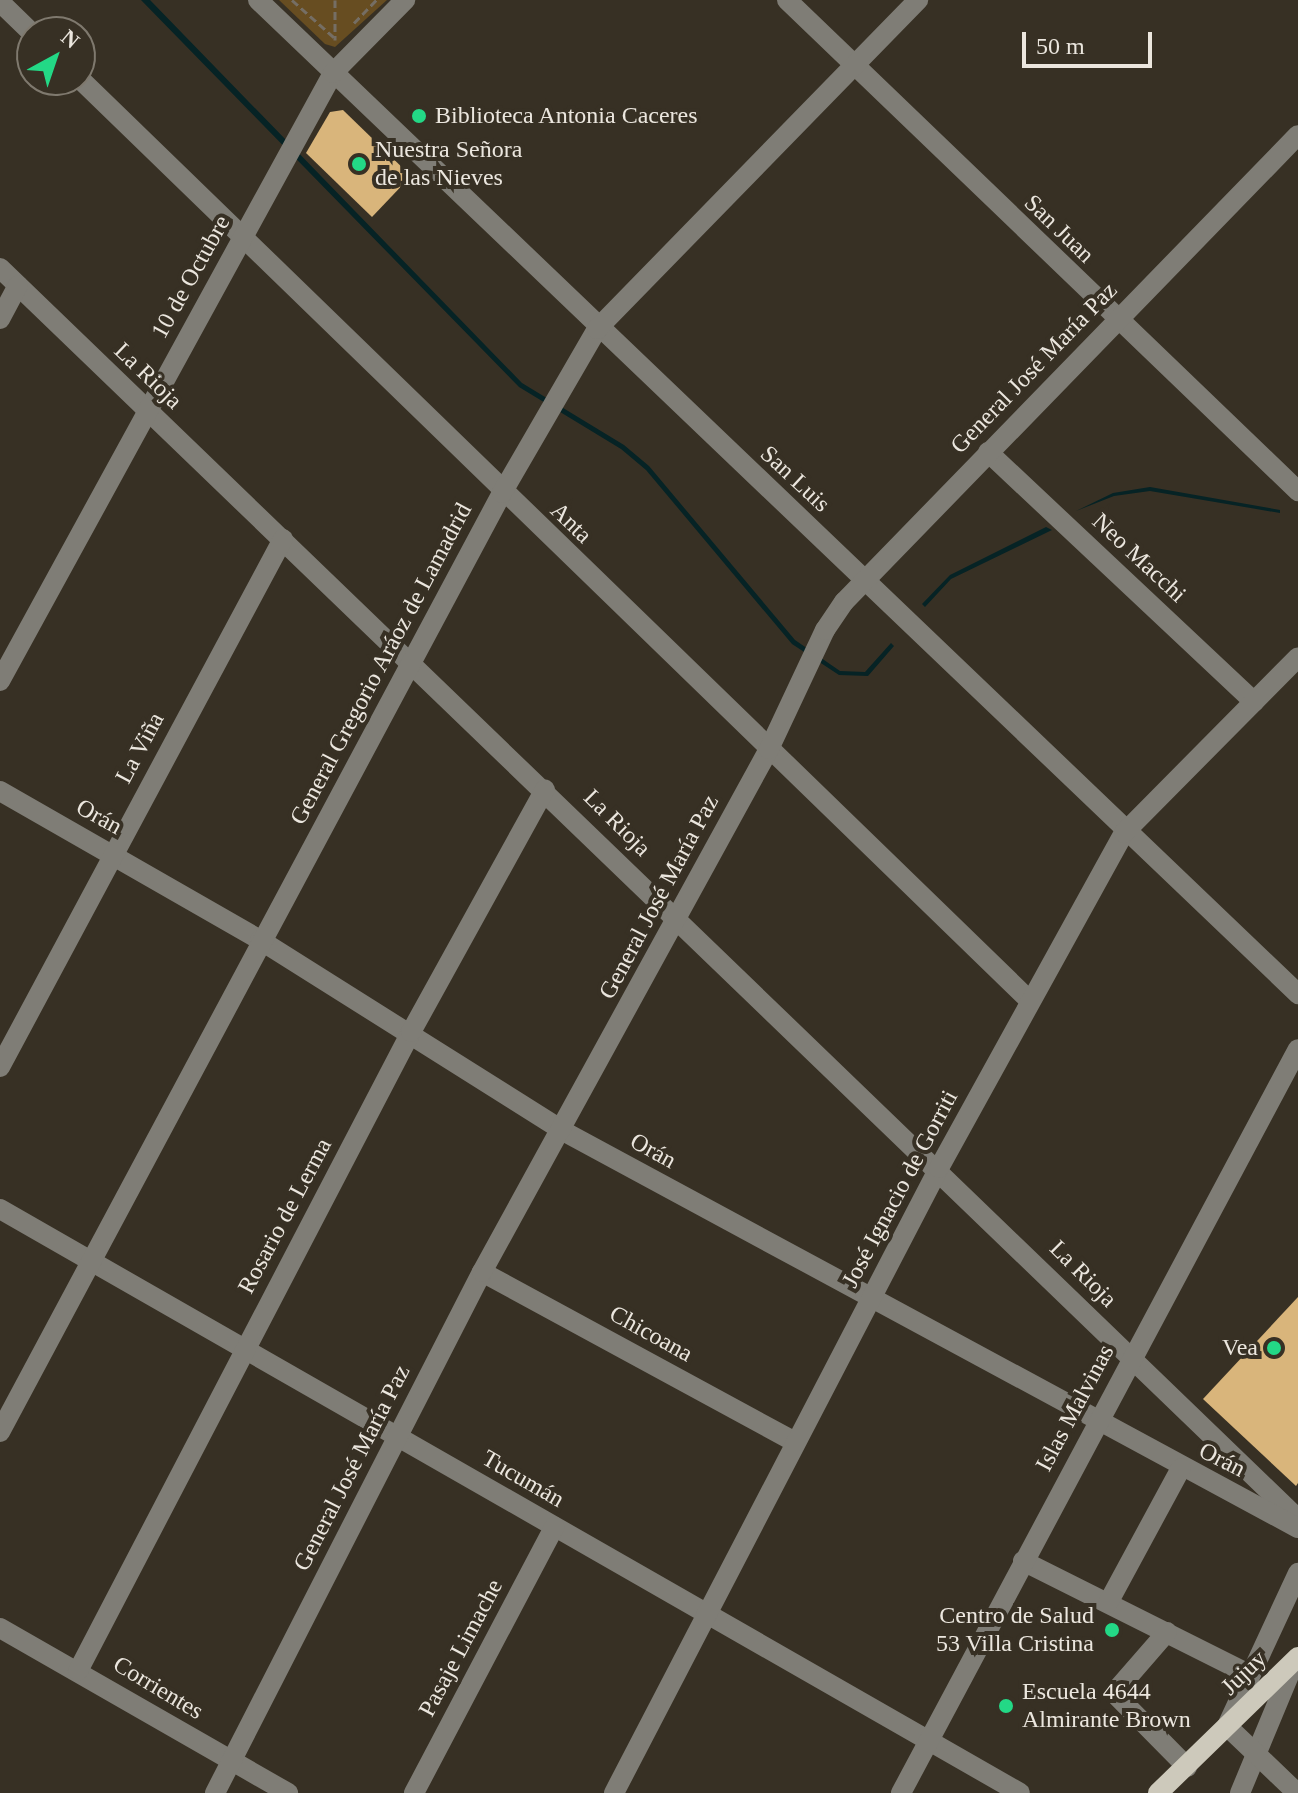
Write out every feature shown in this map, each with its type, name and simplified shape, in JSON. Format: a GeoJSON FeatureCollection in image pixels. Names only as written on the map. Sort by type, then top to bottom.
{"type":"FeatureCollection","features":[{"type":"Feature","properties":{"kind":"main road","name":"Jujuy"},"geometry":{"type":"LineString","coordinates":[[1158,1793],[1296,1659]]}},
{"type":"Feature","properties":{"kind":"street","name":"San Luis"},"geometry":{"type":"LineString","coordinates":[[258,0],[1124,833],[1298,994]]}},
{"type":"Feature","properties":{"kind":"street","name":"10 de Octubre"},"geometry":{"type":"LineString","coordinates":[[0,681],[333,73],[405,0]]}},
{"type":"Feature","properties":{"kind":"street","name":"San Juan"},"geometry":{"type":"LineString","coordinates":[[787,0],[1115,320],[1298,491]]}},
{"type":"Feature","properties":{"kind":"street","name":"General Gregorio Aráoz de Lamadrid"},"geometry":{"type":"LineString","coordinates":[[0,1432],[260,940],[502,493],[597,329],[918,0]]}},
{"type":"Feature","properties":{"kind":"street"},"geometry":{"type":"LineString","coordinates":[[0,2],[16,18]]}},
{"type":"Feature","properties":{"kind":"street","name":"Anta"},"geometry":{"type":"LineString","coordinates":[[96,94],[245,236],[502,493],[1030,1001]]}},
{"type":"Feature","properties":{"kind":"street","name":"General José María Paz"},"geometry":{"type":"LineString","coordinates":[[215,1793],[482,1272],[563,1131],[769,749],[825,630],[865,581],[988,452],[1298,135]]}},
{"type":"Feature","properties":{"kind":"street","name":"La Rioja"},"geometry":{"type":"LineString","coordinates":[[0,268],[939,1168],[1298,1519]]}},
{"type":"Feature","properties":{"kind":"street"},"geometry":{"type":"LineString","coordinates":[[0,319],[18,285]]}},
{"type":"Feature","properties":{"kind":"street","name":"Neo Macchi"},"geometry":{"type":"LineString","coordinates":[[988,452],[1254,702]]}},
{"type":"Feature","properties":{"kind":"street","name":"La Viña"},"geometry":{"type":"LineString","coordinates":[[0,1067],[283,539]]}},
{"type":"Feature","properties":{"kind":"street","name":"José Ignacio de Gorriti"},"geometry":{"type":"LineString","coordinates":[[614,1793],[939,1168],[1124,833],[1298,657]]}},
{"type":"Feature","properties":{"kind":"street","name":"Rosario de Lerma"},"geometry":{"type":"LineString","coordinates":[[78,1671],[411,1032],[545,789]]}},
{"type":"Feature","properties":{"kind":"street","name":"Orán"},"geometry":{"type":"LineString","coordinates":[[0,791],[260,940],[411,1032],[563,1131],[1096,1423],[1298,1528]]}},
{"type":"Feature","properties":{"kind":"street","name":"Islas Malvinas"},"geometry":{"type":"LineString","coordinates":[[901,1793],[1298,1049]]}},
{"type":"Feature","properties":{"kind":"street","name":"Tucumán"},"geometry":{"type":"LineString","coordinates":[[0,1209],[1020,1793]]}},
{"type":"Feature","properties":{"kind":"street","name":"Chicoana"},"geometry":{"type":"LineString","coordinates":[[482,1272],[795,1442]]}},
{"type":"Feature","properties":{"kind":"street"},"geometry":{"type":"LineString","coordinates":[[1108,1603],[1181,1468]]}},
{"type":"Feature","properties":{"kind":"street","name":"Pasaje Limache"},"geometry":{"type":"LineString","coordinates":[[414,1793],[554,1527]]}},
{"type":"Feature","properties":{"kind":"street"},"geometry":{"type":"LineString","coordinates":[[1023,1561],[1247,1673]]}},
{"type":"Feature","properties":{"kind":"street"},"geometry":{"type":"LineString","coordinates":[[1297,1793],[1227,1726],[1247,1673],[1298,1573]]}},
{"type":"Feature","properties":{"kind":"street","name":"Corrientes"},"geometry":{"type":"LineString","coordinates":[[0,1628],[288,1793]]}},
{"type":"Feature","properties":{"kind":"street"},"geometry":{"type":"LineString","coordinates":[[1167,1632],[1114,1693],[1187,1767]]}},
{"type":"Feature","properties":{"kind":"street"},"geometry":{"type":"LineString","coordinates":[[1240,1793],[1296,1659]]}},
{"type":"Feature","properties":{"kind":"path"},"geometry":{"type":"LineString","coordinates":[[292,0],[335,42]]}},
{"type":"Feature","properties":{"kind":"path"},"geometry":{"type":"LineString","coordinates":[[335,0],[335,42]]}},
{"type":"Feature","properties":{"kind":"path"},"geometry":{"type":"LineString","coordinates":[[335,42],[376,0]]}},
{"type":"Feature","properties":{"kind":"shaded area"},"geometry":{"type":"Polygon","coordinates":[[[279,0],[387,0],[335,47],[325,44],[279,0]]]}},
{"type":"Feature","properties":{"kind":"water"},"geometry":{"type":"Polygon","coordinates":[[[141,0],[150,0],[522,383],[624,445],[649,466],[795,640],[840,671],[865,672],[891,643],[894,646],[868,676],[839,675],[792,644],[646,470],[621,449],[519,387],[141,0]]]}},
{"type":"Feature","properties":{"kind":"water"},"geometry":{"type":"Polygon","coordinates":[[[1150,487],[1280,510],[1280,513],[1150,491],[1114,496],[1076,511],[1113,493],[1150,487]]]}},
{"type":"Feature","properties":{"kind":"water"},"geometry":{"type":"Polygon","coordinates":[[[1046,527],[1052,530],[951,579],[925,607],[922,604],[950,575],[1046,527]]]}},
{"type":"Feature","properties":{"kind":"building","name":"Nuestra Señora de las Nieves"},"geometry":{"type":"Polygon","coordinates":[[[343,110],[411,176],[372,217],[306,153],[330,112],[343,110]]]}},
{"type":"Feature","properties":{"kind":"building","name":"Vea"},"geometry":{"type":"Polygon","coordinates":[[[1298,1297],[1298,1483],[1296,1486],[1203,1399],[1298,1297]]]}},
{"type":"Feature","properties":{"kind":"place","name":"Biblioteca Antonia Caceres"},"geometry":{"type":"Point","coordinates":[419,116]}},
{"type":"Feature","properties":{"kind":"place","name":"Nuestra Señora de las Nieves"},"geometry":{"type":"Point","coordinates":[359,164]}},
{"type":"Feature","properties":{"kind":"place","name":"Vea"},"geometry":{"type":"Point","coordinates":[1274,1348]}},
{"type":"Feature","properties":{"kind":"place","name":"Centro de Salud 53 Villa Cristina"},"geometry":{"type":"Point","coordinates":[1112,1630]}},
{"type":"Feature","properties":{"kind":"place","name":"Escuela 4644 Almirante Brown"},"geometry":{"type":"Point","coordinates":[1006,1706]}}]}
